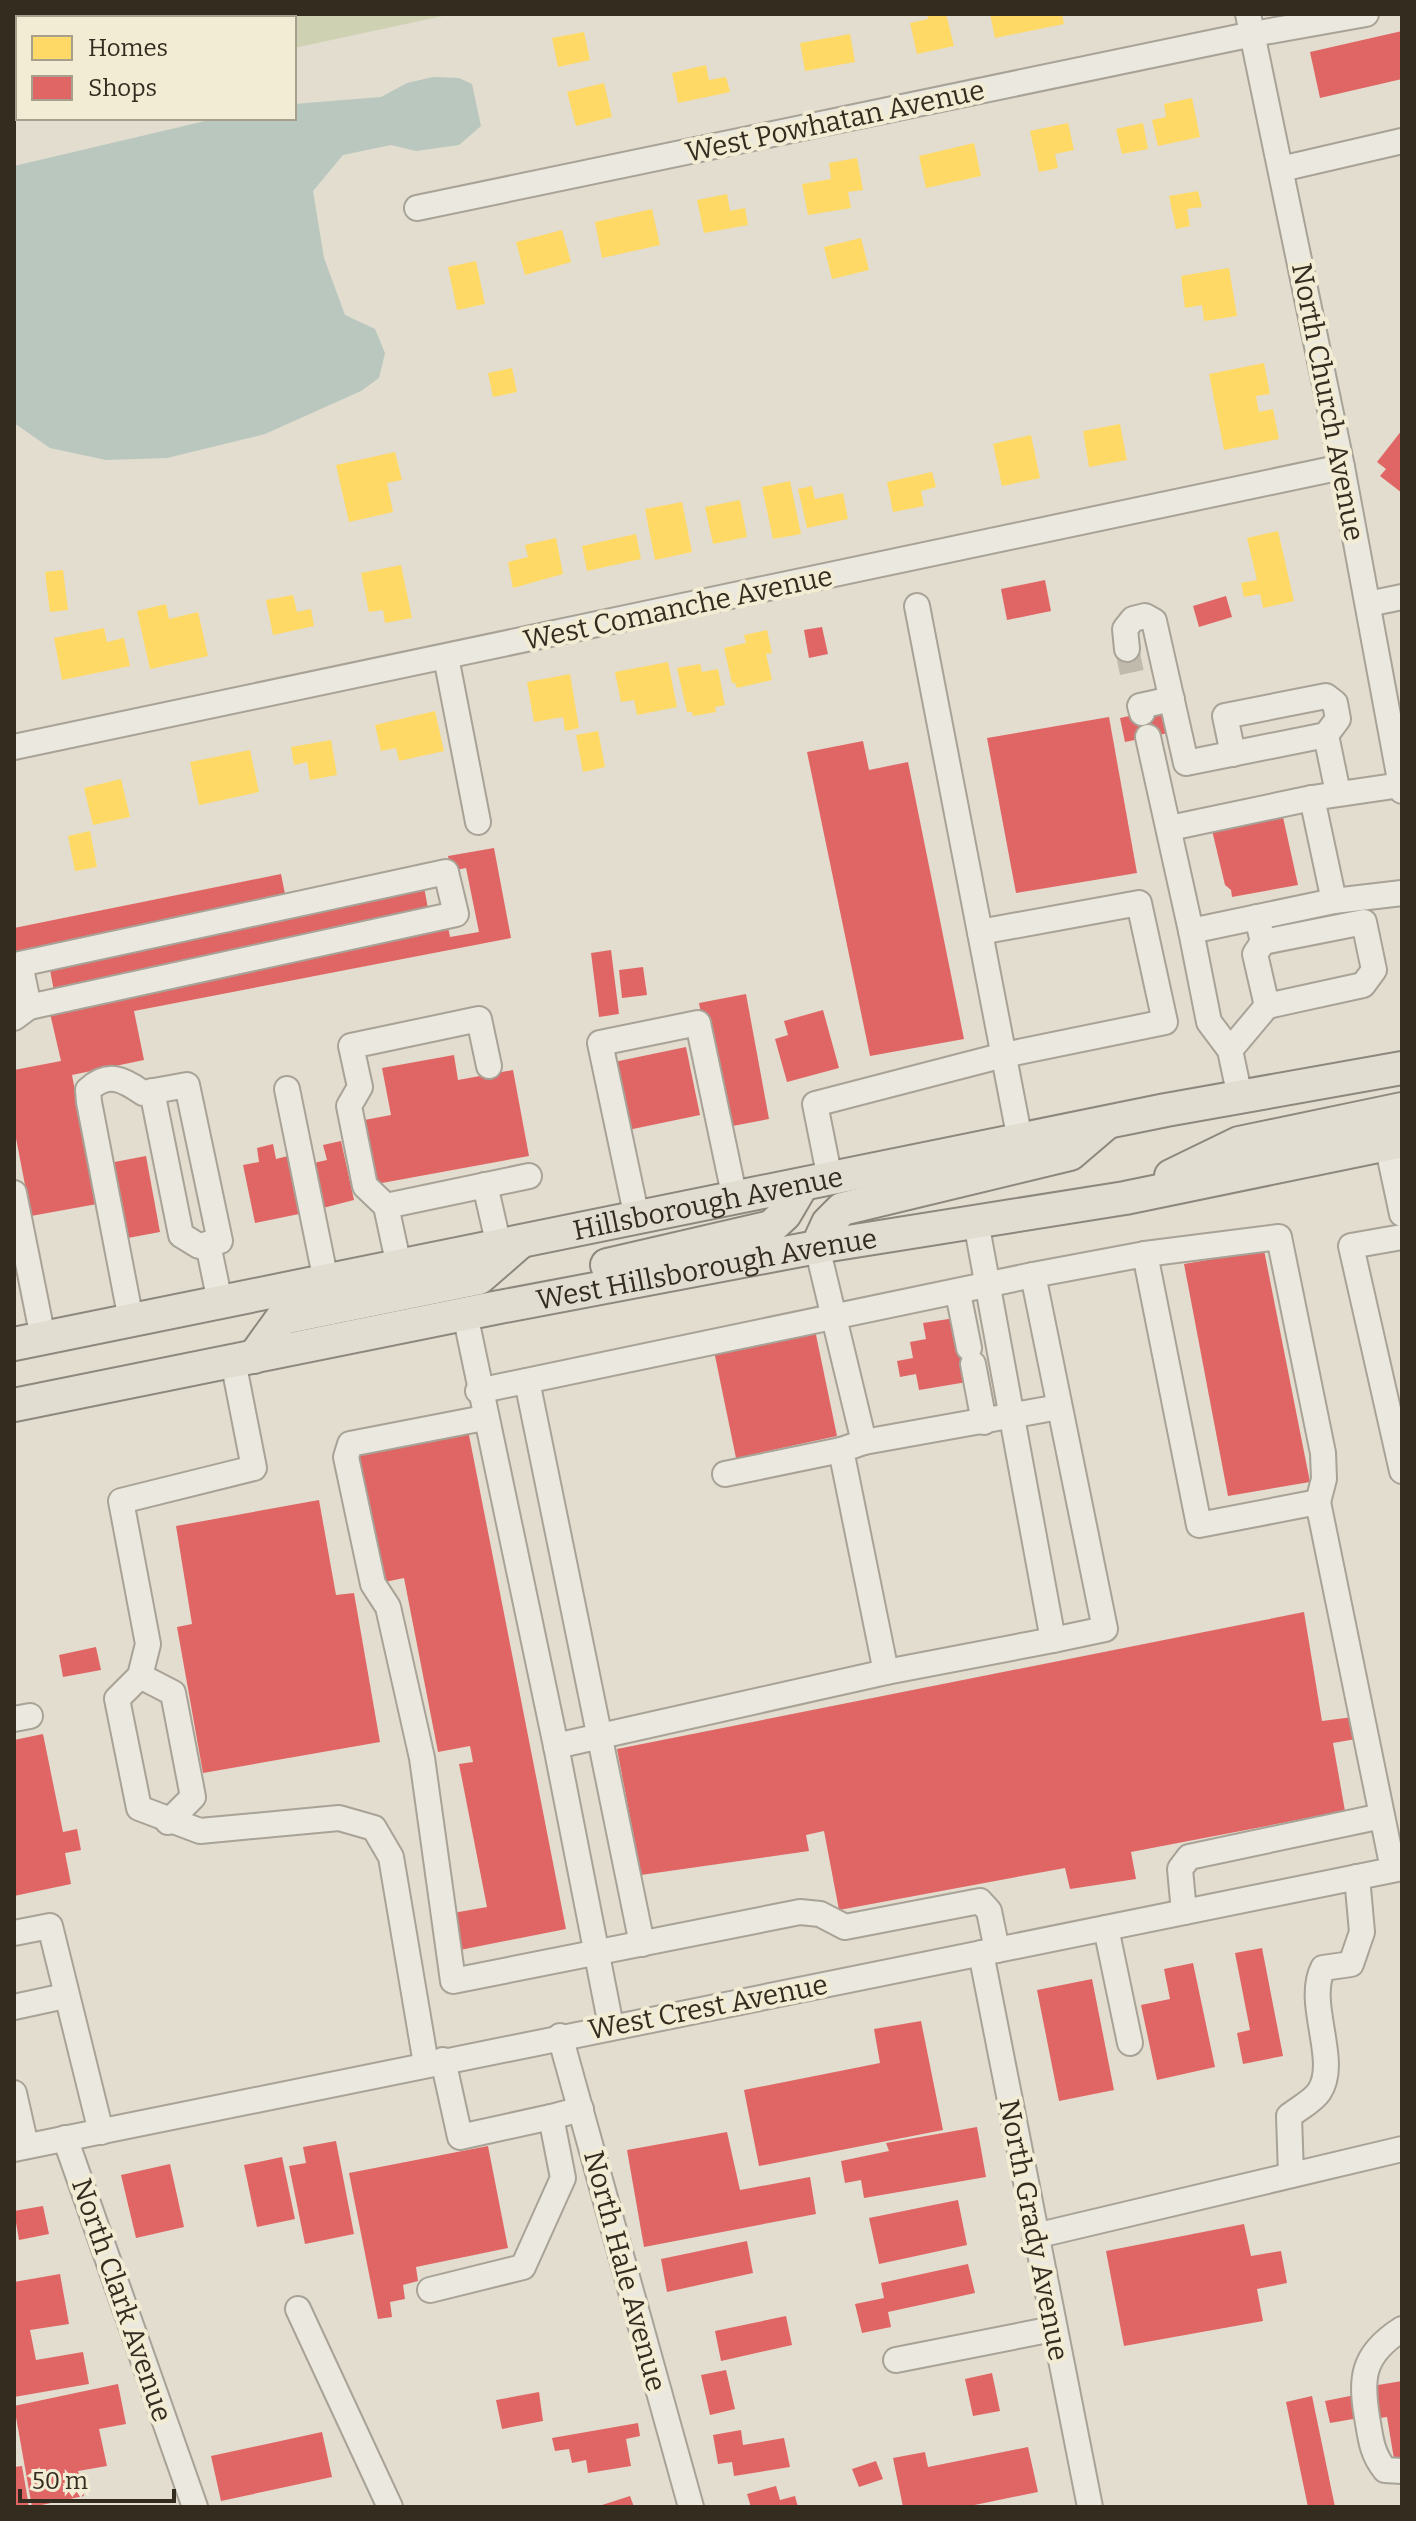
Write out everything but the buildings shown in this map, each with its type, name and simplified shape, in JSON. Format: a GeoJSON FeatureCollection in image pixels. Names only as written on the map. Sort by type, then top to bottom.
{"type":"FeatureCollection","features":[{"type":"Feature","properties":{"kind":"main road","name":"Hillsborough Avenue"},"geometry":{"type":"LineString","coordinates":[[29,1341],[1106,1122],[1402,1068]]}},
{"type":"Feature","properties":{"kind":"main road"},"geometry":{"type":"LineString","coordinates":[[1125,1198],[1239,1143],[1402,1109]]}},
{"type":"Feature","properties":{"kind":"main road"},"geometry":{"type":"LineString","coordinates":[[817,1247],[828,1223],[842,1209],[1070,1154],[1106,1122]]}},
{"type":"Feature","properties":{"kind":"main road","name":"West Hillsborough Avenue"},"geometry":{"type":"LineString","coordinates":[[14,1405],[817,1247],[1125,1198],[1394,1142]]}},
{"type":"Feature","properties":{"kind":"main road"},"geometry":{"type":"LineString","coordinates":[[477,1312],[540,1279],[771,1227],[816,1182]]}},
{"type":"Feature","properties":{"kind":"main road"},"geometry":{"type":"LineString","coordinates":[[243,1359],[282,1318],[479,1278],[510,1244]]}},
{"type":"Feature","properties":{"kind":"street","name":"West Powhatan Avenue"},"geometry":{"type":"LineString","coordinates":[[417,208],[1250,24],[1366,14]]}},
{"type":"Feature","properties":{"kind":"street","name":"North Church Avenue"},"geometry":{"type":"LineString","coordinates":[[1250,24],[1342,467],[1402,788]]}},
{"type":"Feature","properties":{"kind":"street"},"geometry":{"type":"LineString","coordinates":[[1281,169],[1402,141]]}},
{"type":"Feature","properties":{"kind":"street","name":"West Comanche Avenue"},"geometry":{"type":"LineString","coordinates":[[14,747],[1342,467]]}},
{"type":"Feature","properties":{"kind":"street"},"geometry":{"type":"LineString","coordinates":[[1368,604],[1402,597]]}},
{"type":"Feature","properties":{"kind":"street"},"geometry":{"type":"LineString","coordinates":[[917,606],[1020,1140]]}},
{"type":"Feature","properties":{"kind":"street"},"geometry":{"type":"LineString","coordinates":[[1127,649],[1125,629],[1133,619],[1145,616],[1154,621],[1186,763]]}},
{"type":"Feature","properties":{"kind":"street"},"geometry":{"type":"LineString","coordinates":[[446,657],[478,822]]}},
{"type":"Feature","properties":{"kind":"street"},"geometry":{"type":"LineString","coordinates":[[1157,769],[1243,752],[1326,735],[1338,719],[1332,697],[1245,712],[1243,752]]}},
{"type":"Feature","properties":{"kind":"street"},"geometry":{"type":"LineString","coordinates":[[1172,699],[1141,710],[1170,828],[1209,1022],[1230,1050],[1240,1097]]}},
{"type":"Feature","properties":{"kind":"street"},"geometry":{"type":"LineString","coordinates":[[1326,735],[1338,793]]}},
{"type":"Feature","properties":{"kind":"street"},"geometry":{"type":"LineString","coordinates":[[1170,828],[1338,793],[1402,788]]}},
{"type":"Feature","properties":{"kind":"street"},"geometry":{"type":"LineString","coordinates":[[1312,798],[1323,903],[1317,931]]}},
{"type":"Feature","properties":{"kind":"street"},"geometry":{"type":"LineString","coordinates":[[446,872],[456,914],[22,1012],[20,964],[446,872]]}},
{"type":"Feature","properties":{"kind":"street"},"geometry":{"type":"LineString","coordinates":[[1191,931],[1323,903],[1402,893]]}},
{"type":"Feature","properties":{"kind":"street"},"geometry":{"type":"LineString","coordinates":[[816,1182],[815,1104],[1004,1055],[1165,1022],[1139,903],[980,932]]}},
{"type":"Feature","properties":{"kind":"street"},"geometry":{"type":"LineString","coordinates":[[1257,917],[1263,942]]}},
{"type":"Feature","properties":{"kind":"street"},"geometry":{"type":"LineString","coordinates":[[1230,1050],[1267,1006],[1363,985],[1371,978],[1374,970],[1364,922],[1263,942],[1255,954],[1267,1006]]}},
{"type":"Feature","properties":{"kind":"street"},"geometry":{"type":"LineString","coordinates":[[399,1266],[386,1206],[365,1186],[349,1106],[360,1087],[351,1046],[479,1019],[489,1066]]}},
{"type":"Feature","properties":{"kind":"street"},"geometry":{"type":"LineString","coordinates":[[637,1218],[600,1043],[698,1023],[735,1199]]}},
{"type":"Feature","properties":{"kind":"street"},"geometry":{"type":"LineString","coordinates":[[131,1320],[88,1090],[96,1082],[110,1077],[124,1080],[143,1093],[152,1091],[187,1085],[220,1241],[199,1246],[181,1235],[152,1091]]}},
{"type":"Feature","properties":{"kind":"street"},"geometry":{"type":"LineString","coordinates":[[287,1089],[326,1281]]}},
{"type":"Feature","properties":{"kind":"street"},"geometry":{"type":"LineString","coordinates":[[1394,1142],[1402,1214]]}},
{"type":"Feature","properties":{"kind":"street"},"geometry":{"type":"LineString","coordinates":[[386,1206],[529,1176]]}},
{"type":"Feature","properties":{"kind":"street"},"geometry":{"type":"LineString","coordinates":[[485,1185],[510,1244]]}},
{"type":"Feature","properties":{"kind":"street"},"geometry":{"type":"LineString","coordinates":[[14,1193],[29,1341]]}},
{"type":"Feature","properties":{"kind":"street"},"geometry":{"type":"LineString","coordinates":[[976,1222],[1053,1640]]}},
{"type":"Feature","properties":{"kind":"street"},"geometry":{"type":"LineString","coordinates":[[478,1391],[835,1319],[1033,1275],[1145,1254],[1279,1237],[1323,1453],[1324,1479],[1318,1502],[1382,1816],[1397,1868]]}},
{"type":"Feature","properties":{"kind":"street"},"geometry":{"type":"LineString","coordinates":[[1402,1237],[1351,1246],[1402,1471]]}},
{"type":"Feature","properties":{"kind":"street"},"geometry":{"type":"LineString","coordinates":[[208,1244],[220,1302]]}},
{"type":"Feature","properties":{"kind":"street"},"geometry":{"type":"LineString","coordinates":[[817,1247],[864,1442]]}},
{"type":"Feature","properties":{"kind":"street"},"geometry":{"type":"LineString","coordinates":[[1145,1254],[1199,1525],[1318,1502]]}},
{"type":"Feature","properties":{"kind":"street"},"geometry":{"type":"LineString","coordinates":[[556,1746],[886,1672],[1105,1629],[1033,1275]]}},
{"type":"Feature","properties":{"kind":"street"},"geometry":{"type":"LineString","coordinates":[[958,1293],[984,1422]]}},
{"type":"Feature","properties":{"kind":"street"},"geometry":{"type":"LineString","coordinates":[[477,1312],[478,1391],[556,1746],[611,2026]]}},
{"type":"Feature","properties":{"kind":"street"},"geometry":{"type":"LineString","coordinates":[[243,1359],[254,1468],[121,1501],[148,1644],[140,1676],[117,1699],[139,1808],[168,1822],[200,1831],[339,1818],[374,1828],[391,1857],[434,2062],[460,2137],[581,2109]]}},
{"type":"Feature","properties":{"kind":"street"},"geometry":{"type":"LineString","coordinates":[[484,1418],[350,1444],[346,1457],[373,1584],[388,1607],[422,1758],[453,1981],[642,1944],[597,1737],[527,1381]]}},
{"type":"Feature","properties":{"kind":"street"},"geometry":{"type":"LineString","coordinates":[[725,1474],[841,1450],[864,1442],[1059,1407]]}},
{"type":"Feature","properties":{"kind":"street"},"geometry":{"type":"LineString","coordinates":[[841,1450],[886,1672]]}},
{"type":"Feature","properties":{"kind":"street"},"geometry":{"type":"LineString","coordinates":[[140,1676],[173,1693],[190,1773],[193,1797],[168,1822]]}},
{"type":"Feature","properties":{"kind":"street"},"geometry":{"type":"LineString","coordinates":[[1184,1912],[1180,1869],[1189,1857],[1382,1816]]}},
{"type":"Feature","properties":{"kind":"street","name":"West Crest Avenue"},"geometry":{"type":"LineString","coordinates":[[20,2148],[1397,1868]]}},
{"type":"Feature","properties":{"kind":"street"},"geometry":{"type":"LineString","coordinates":[[1291,2175],[1289,2116],[1319,2092],[1325,2067],[1316,1983],[1323,1968],[1351,1964],[1362,1932],[1357,1877]]}},
{"type":"Feature","properties":{"kind":"street","name":"North Grady Avenue"},"geometry":{"type":"LineString","coordinates":[[642,1944],[800,1912],[820,1914],[845,1927],[980,1901],[989,1911],[989,1952],[1035,2236],[1090,2507]]}},
{"type":"Feature","properties":{"kind":"street"},"geometry":{"type":"LineString","coordinates":[[14,1933],[50,1926],[101,2132]]}},
{"type":"Feature","properties":{"kind":"street"},"geometry":{"type":"LineString","coordinates":[[1106,1928],[1130,2043]]}},
{"type":"Feature","properties":{"kind":"street"},"geometry":{"type":"LineString","coordinates":[[14,2007],[65,1996]]}},
{"type":"Feature","properties":{"kind":"street","name":"North Hale Avenue"},"geometry":{"type":"LineString","coordinates":[[560,2036],[691,2507]]}},
{"type":"Feature","properties":{"kind":"street"},"geometry":{"type":"LineString","coordinates":[[14,2093],[20,2148]]}},
{"type":"Feature","properties":{"kind":"street"},"geometry":{"type":"LineString","coordinates":[[430,2290],[523,2267],[563,2178],[551,2117]]}},
{"type":"Feature","properties":{"kind":"street","name":"North Clark Avenue"},"geometry":{"type":"LineString","coordinates":[[65,2138],[195,2507]]}},
{"type":"Feature","properties":{"kind":"street"},"geometry":{"type":"LineString","coordinates":[[1035,2236],[1402,2149]]}},
{"type":"Feature","properties":{"kind":"street"},"geometry":{"type":"LineString","coordinates":[[298,2309],[390,2507]]}},
{"type":"Feature","properties":{"kind":"street"},"geometry":{"type":"LineString","coordinates":[[896,2360],[1053,2329]]}},
{"type":"Feature","properties":{"kind":"street"},"geometry":{"type":"LineString","coordinates":[[1402,2329],[1376,2349],[1364,2372],[1362,2393],[1374,2456],[1385,2470],[1402,2471]]}},
{"type":"Feature","properties":{"kind":"green space"},"geometry":{"type":"Polygon","coordinates":[[[452,14],[296,48],[296,16],[290,16],[452,14]]]}},
{"type":"Feature","properties":{"kind":"shaded area"},"geometry":{"type":"Polygon","coordinates":[[[433,77],[459,78],[472,84],[481,126],[459,145],[416,151],[391,145],[343,155],[313,191],[324,258],[345,315],[375,329],[385,353],[379,378],[361,391],[265,434],[167,458],[106,460],[50,448],[14,423],[14,166],[210,120],[296,120],[296,104],[381,97],[407,83],[433,77]]]}},
{"type":"Feature","properties":{"kind":"tunnel"},"geometry":{"type":"LineString","coordinates":[[1127,649],[1134,683]]}}]}
